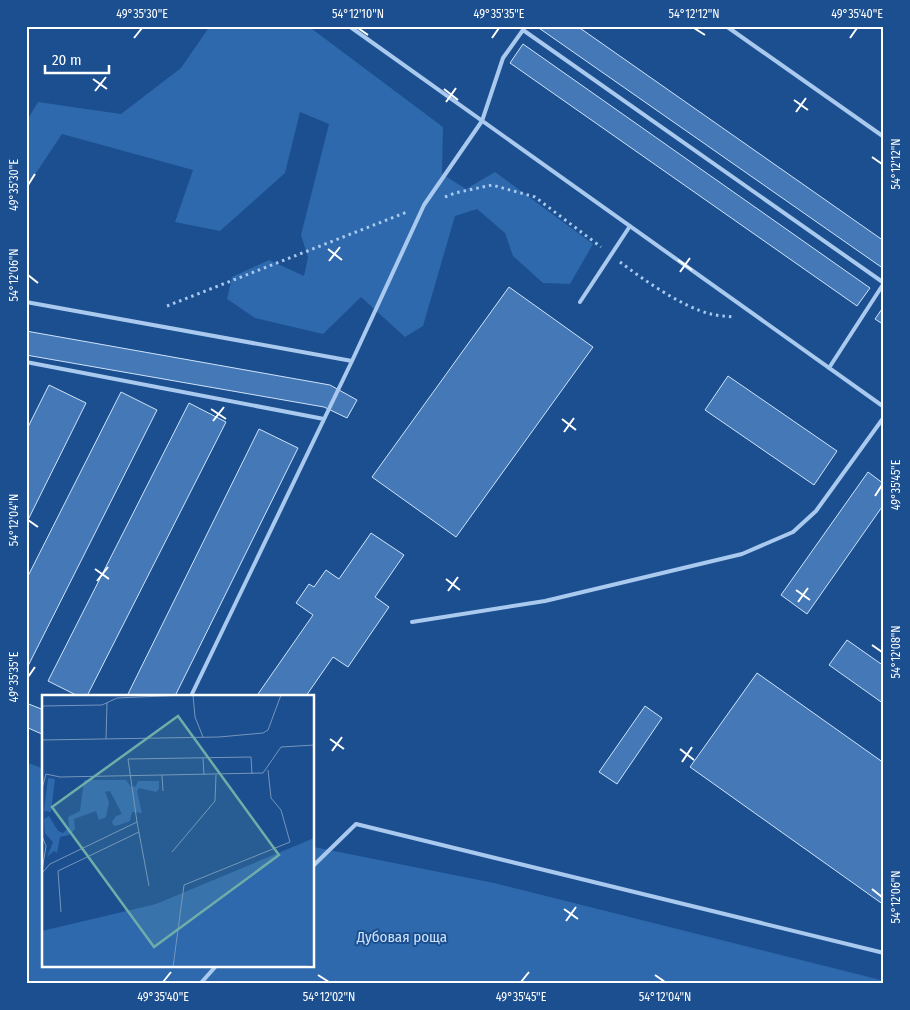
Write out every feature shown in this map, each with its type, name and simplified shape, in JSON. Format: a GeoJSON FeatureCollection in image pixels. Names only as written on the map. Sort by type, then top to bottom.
{"type":"FeatureCollection","features":[{"type":"Feature","properties":{"kind":"lane"},"geometry":{"type":"LineString","coordinates":[[349,26],[884,407]]}},
{"type":"Feature","properties":{"kind":"lane"},"geometry":{"type":"LineString","coordinates":[[726,26],[884,138]]}},
{"type":"Feature","properties":{"kind":"lane"},"geometry":{"type":"LineString","coordinates":[[191,695],[352,361],[424,205],[482,121],[503,58],[523,30],[884,283],[829,368]]}},
{"type":"Feature","properties":{"kind":"lane"},"geometry":{"type":"LineString","coordinates":[[580,302],[630,226]]}},
{"type":"Feature","properties":{"kind":"lane"},"geometry":{"type":"LineString","coordinates":[[26,302],[352,361]]}},
{"type":"Feature","properties":{"kind":"lane"},"geometry":{"type":"LineString","coordinates":[[26,362],[324,419]]}},
{"type":"Feature","properties":{"kind":"lane"},"geometry":{"type":"LineString","coordinates":[[412,622],[545,601],[742,554],[793,532],[816,511],[884,417]]}},
{"type":"Feature","properties":{"kind":"lane"},"geometry":{"type":"LineString","coordinates":[[315,864],[356,824],[884,953]]}},
{"type":"Feature","properties":{"kind":"lane"},"geometry":{"type":"LineString","coordinates":[[200,984],[214,968]]}},
{"type":"Feature","properties":{"kind":"path"},"geometry":{"type":"LineString","coordinates":[[167,306],[455,193],[492,185],[535,197],[637,274],[690,307],[711,315],[740,317]]}},
{"type":"Feature","properties":{"kind":"green space"},"geometry":{"type":"Polygon","coordinates":[[[210,26],[308,26],[443,127],[442,174],[466,189],[495,172],[593,244],[570,284],[543,283],[513,256],[505,233],[477,209],[455,216],[423,326],[405,337],[361,297],[323,334],[255,318],[227,299],[232,277],[269,260],[304,276],[308,257],[301,235],[329,124],[300,112],[285,173],[220,231],[175,222],[193,170],[62,134],[32,179],[26,181],[26,122],[38,102],[121,114],[181,68],[210,26]]]}},
{"type":"Feature","properties":{"kind":"green space","name":"Дубовая роща"},"geometry":{"type":"Polygon","coordinates":[[[26,762],[42,768],[42,968],[315,968],[315,847],[494,883],[884,981],[884,984],[26,984],[26,762]]]}},
{"type":"Feature","properties":{"kind":"building"},"geometry":{"type":"Polygon","coordinates":[[[536,26],[577,26],[884,241],[884,269],[536,26]]]}},
{"type":"Feature","properties":{"kind":"building"},"geometry":{"type":"Polygon","coordinates":[[[523,44],[870,288],[857,306],[510,63],[523,44]]]}},
{"type":"Feature","properties":{"kind":"building"},"geometry":{"type":"Polygon","coordinates":[[[509,287],[593,347],[456,537],[372,477],[509,287]]]}},
{"type":"Feature","properties":{"kind":"building"},"geometry":{"type":"Polygon","coordinates":[[[884,306],[884,325],[875,319],[884,306]]]}},
{"type":"Feature","properties":{"kind":"building"},"geometry":{"type":"Polygon","coordinates":[[[26,331],[330,385],[357,400],[347,418],[324,407],[26,355],[26,331]]]}},
{"type":"Feature","properties":{"kind":"building"},"geometry":{"type":"Polygon","coordinates":[[[728,376],[837,451],[814,485],[705,410],[728,376]]]}},
{"type":"Feature","properties":{"kind":"building"},"geometry":{"type":"Polygon","coordinates":[[[49,385],[86,403],[26,524],[26,431],[49,385]]]}},
{"type":"Feature","properties":{"kind":"building"},"geometry":{"type":"Polygon","coordinates":[[[121,392],[157,410],[26,670],[26,580],[121,392]]]}},
{"type":"Feature","properties":{"kind":"building"},"geometry":{"type":"Polygon","coordinates":[[[189,403],[226,422],[88,695],[76,695],[48,681],[189,403]]]}},
{"type":"Feature","properties":{"kind":"building"},"geometry":{"type":"Polygon","coordinates":[[[259,429],[298,448],[175,695],[127,695],[259,429]]]}},
{"type":"Feature","properties":{"kind":"building"},"geometry":{"type":"Polygon","coordinates":[[[868,472],[884,484],[884,504],[807,614],[781,595],[868,472]]]}},
{"type":"Feature","properties":{"kind":"building"},"geometry":{"type":"Polygon","coordinates":[[[371,533],[404,555],[375,597],[389,607],[348,667],[333,657],[307,695],[258,694],[313,615],[296,603],[309,584],[314,587],[326,570],[339,579],[371,533]]]}},
{"type":"Feature","properties":{"kind":"building"},"geometry":{"type":"Polygon","coordinates":[[[847,640],[884,666],[884,704],[829,665],[847,640]]]}},
{"type":"Feature","properties":{"kind":"building"},"geometry":{"type":"Polygon","coordinates":[[[757,673],[884,763],[884,905],[690,767],[757,673]]]}},
{"type":"Feature","properties":{"kind":"building"},"geometry":{"type":"Polygon","coordinates":[[[26,703],[42,709],[42,734],[26,727],[26,703]]]}},
{"type":"Feature","properties":{"kind":"building"},"geometry":{"type":"Polygon","coordinates":[[[645,706],[662,718],[617,784],[599,772],[645,706]]]}}]}
